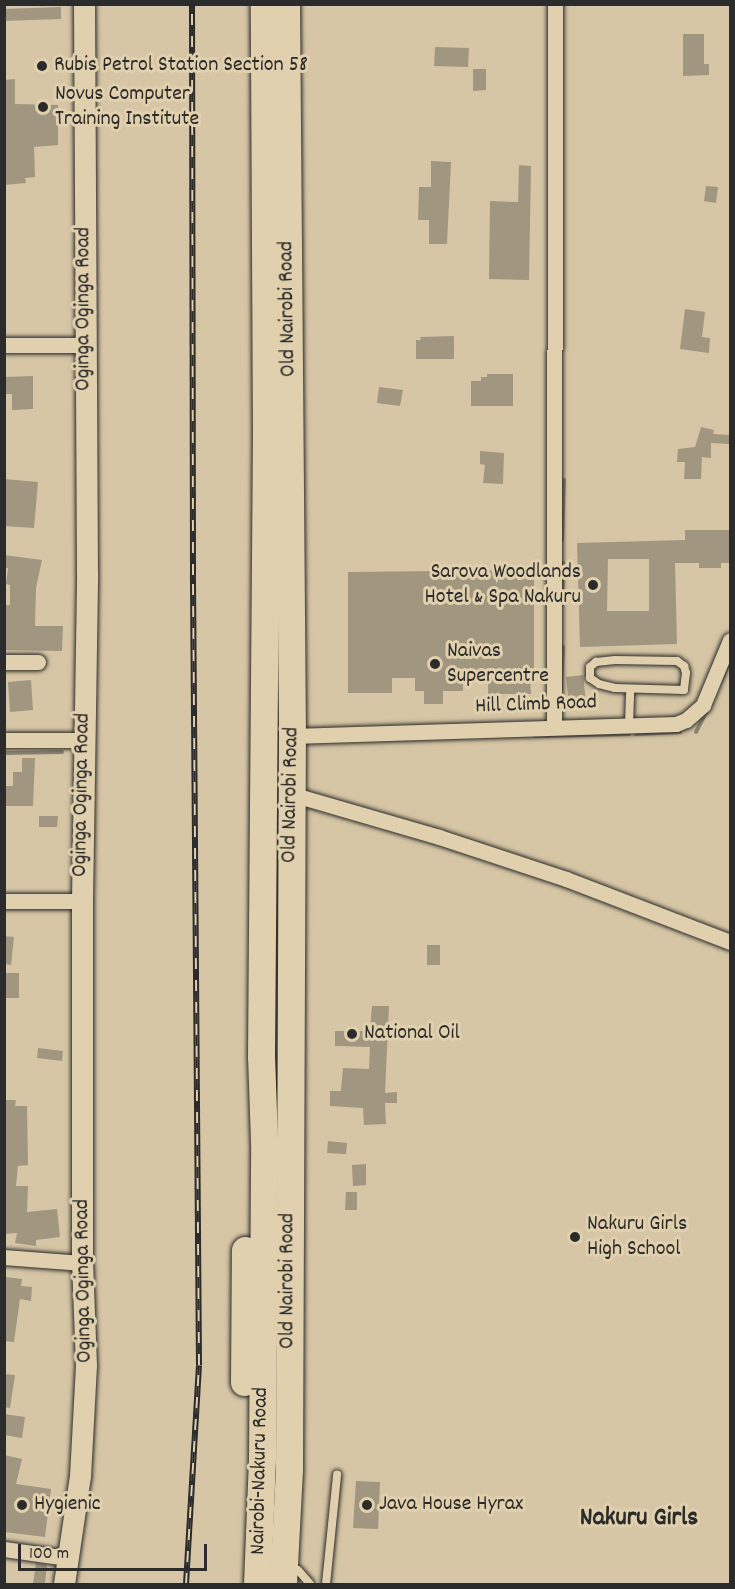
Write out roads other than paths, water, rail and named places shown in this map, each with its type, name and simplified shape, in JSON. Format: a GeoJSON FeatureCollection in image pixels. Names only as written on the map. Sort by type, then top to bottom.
{"type":"FeatureCollection","features":[{"type":"Feature","properties":{"kind":"highway","name":"Old Nairobi Road"},"geometry":{"type":"LineString","coordinates":[[264,4],[266,449],[261,1056],[264,1141]]}},
{"type":"Feature","properties":{"kind":"highway","name":"Old Nairobi Road"},"geometry":{"type":"LineString","coordinates":[[286,4],[292,736],[289,1469],[297,1581]]}},
{"type":"Feature","properties":{"kind":"highway"},"geometry":{"type":"LineString","coordinates":[[238,1584],[242,1531],[247,1177],[261,1056]]}},
{"type":"Feature","properties":{"kind":"highway"},"geometry":{"type":"LineString","coordinates":[[290,1056],[300,1107],[306,1160],[297,1581]]}},
{"type":"Feature","properties":{"kind":"highway","name":"Nairobi-Nakuru Road"},"geometry":{"type":"LineString","coordinates":[[257,1584],[262,1457],[264,1141]]}},
{"type":"Feature","properties":{"kind":"street","name":"Oginga Oginga Road"},"geometry":{"type":"LineString","coordinates":[[64,1584],[80,1476],[86,1365],[82,1263],[82,740],[87,573],[84,4]]}},
{"type":"Feature","properties":{"kind":"street"},"geometry":{"type":"LineString","coordinates":[[554,726],[555,4]]}},
{"type":"Feature","properties":{"kind":"street"},"geometry":{"type":"LineString","coordinates":[[4,345],[84,345]]}},
{"type":"Feature","properties":{"kind":"street","name":"Hill Climb Road"},"geometry":{"type":"LineString","coordinates":[[292,736],[554,726],[676,724],[696,712],[708,697],[730,640]]}},
{"type":"Feature","properties":{"kind":"street"},"geometry":{"type":"LineString","coordinates":[[4,662],[38,662]]}},
{"type":"Feature","properties":{"kind":"street"},"geometry":{"type":"LineString","coordinates":[[4,740],[82,740]]}},
{"type":"Feature","properties":{"kind":"street"},"geometry":{"type":"LineString","coordinates":[[291,794],[439,837],[566,879],[730,942]]}},
{"type":"Feature","properties":{"kind":"street"},"geometry":{"type":"LineString","coordinates":[[4,901],[82,901]]}},
{"type":"Feature","properties":{"kind":"street"},"geometry":{"type":"LineString","coordinates":[[4,1257],[82,1263]]}},
{"type":"Feature","properties":{"kind":"street"},"geometry":{"type":"LineString","coordinates":[[4,1549],[67,1558]]}},
{"type":"Feature","properties":{"kind":"lane"},"geometry":{"type":"LineString","coordinates":[[615,660],[677,661],[684,666],[686,673],[684,690],[630,690],[599,684],[590,678],[590,667],[596,662],[615,660]]}},
{"type":"Feature","properties":{"kind":"lane"},"geometry":{"type":"LineString","coordinates":[[629,725],[630,690]]}},
{"type":"Feature","properties":{"kind":"lane"},"geometry":{"type":"LineString","coordinates":[[327,1584],[337,1475]]}},
{"type":"Feature","properties":{"kind":"waterway"},"geometry":{"type":"LineString","coordinates":[[562,540],[564,480]]}},
{"type":"Feature","properties":{"kind":"waterway"},"geometry":{"type":"LineString","coordinates":[[562,605],[563,563]]}},
{"type":"Feature","properties":{"kind":"waterway"},"geometry":{"type":"LineString","coordinates":[[560,703],[563,647]]}},
{"type":"Feature","properties":{"kind":"waterway"},"geometry":{"type":"LineString","coordinates":[[720,682],[730,661]]}},
{"type":"Feature","properties":{"kind":"waterway"},"geometry":{"type":"LineString","coordinates":[[696,732],[707,710]]}},
{"type":"Feature","properties":{"kind":"waterway"},"geometry":{"type":"LineString","coordinates":[[636,734],[680,732]]}},
{"type":"Feature","properties":{"kind":"waterway"},"geometry":{"type":"LineString","coordinates":[[535,736],[629,734]]}},
{"type":"Feature","properties":{"kind":"waterway"},"geometry":{"type":"LineString","coordinates":[[4,753],[62,752]]}},
{"type":"Feature","properties":{"kind":"railway"},"geometry":{"type":"LineString","coordinates":[[186,1584],[199,1365],[193,575],[192,4]]}},
{"type":"Feature","properties":{"kind":"place","name":"Rubis Petrol Station Section 58"},"geometry":{"type":"Point","coordinates":[42,66]}},
{"type":"Feature","properties":{"kind":"place","name":"Novus Computer Training Institute"},"geometry":{"type":"Point","coordinates":[43,107]}},
{"type":"Feature","properties":{"kind":"place","name":"Sarova Woodlands Hotel & Spa Nakuru"},"geometry":{"type":"Point","coordinates":[593,585]}},
{"type":"Feature","properties":{"kind":"place","name":"Naivas Supercentre"},"geometry":{"type":"Point","coordinates":[435,664]}},
{"type":"Feature","properties":{"kind":"place","name":"National Oil"},"geometry":{"type":"Point","coordinates":[352,1034]}},
{"type":"Feature","properties":{"kind":"place","name":"Nakuru Girls High School"},"geometry":{"type":"Point","coordinates":[575,1237]}},
{"type":"Feature","properties":{"kind":"place","name":"Hygienic"},"geometry":{"type":"Point","coordinates":[22,1505]}},
{"type":"Feature","properties":{"kind":"place","name":"Java House Hyrax"},"geometry":{"type":"Point","coordinates":[367,1505]}},
{"type":"Feature","properties":{"kind":"district","name":"Nakuru Girls"},"geometry":{"type":"Point","coordinates":[639,1519]}}]}
